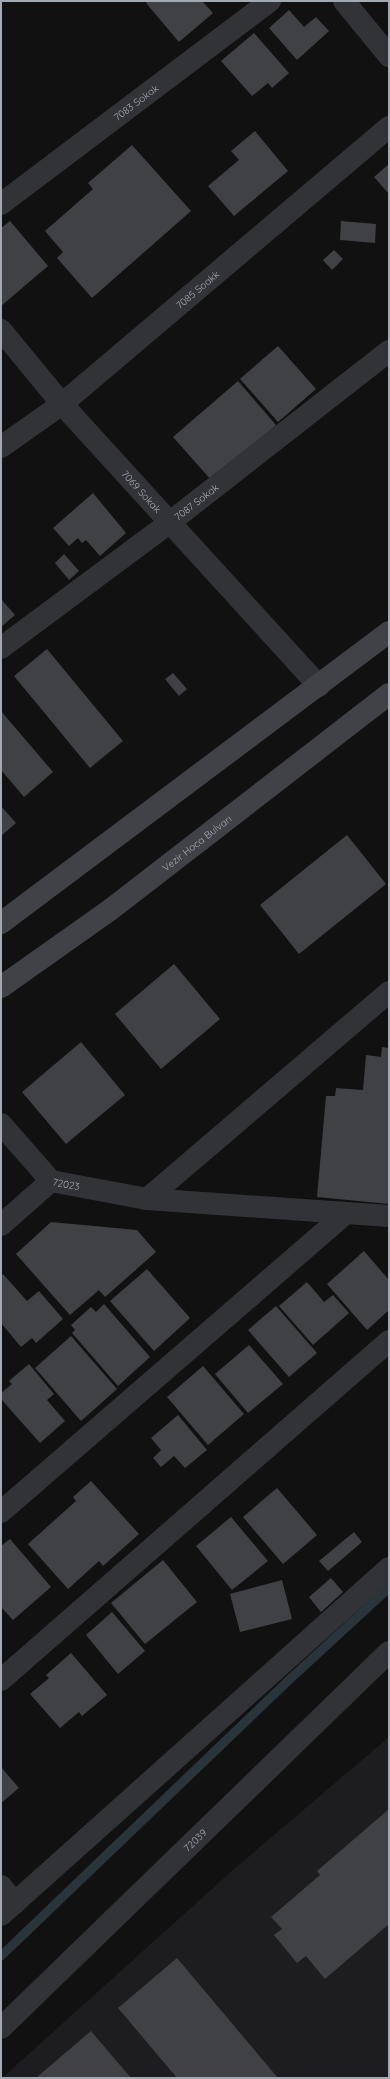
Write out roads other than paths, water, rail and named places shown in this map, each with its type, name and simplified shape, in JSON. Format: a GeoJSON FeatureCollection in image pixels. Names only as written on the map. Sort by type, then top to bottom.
{"type":"FeatureCollection","features":[{"type":"Feature","properties":{"kind":"main road"},"geometry":{"type":"LineString","coordinates":[[1,923],[389,632]]}},
{"type":"Feature","properties":{"kind":"main road","name":"Vezir Hoca Bulvarı"},"geometry":{"type":"LineString","coordinates":[[1,987],[110,910],[389,694]]}},
{"type":"Feature","properties":{"kind":"street","name":"7083 Sokak"},"geometry":{"type":"LineString","coordinates":[[1,204],[270,1]]}},
{"type":"Feature","properties":{"kind":"street"},"geometry":{"type":"LineString","coordinates":[[344,1],[389,56]]}},
{"type":"Feature","properties":{"kind":"street","name":"7085 Soakk"},"geometry":{"type":"LineString","coordinates":[[1,447],[62,404],[389,127]]}},
{"type":"Feature","properties":{"kind":"street","name":"7069 Sokak"},"geometry":{"type":"LineString","coordinates":[[1,330],[62,404],[319,686]]}},
{"type":"Feature","properties":{"kind":"street","name":"7087 Sokak"},"geometry":{"type":"LineString","coordinates":[[1,648],[169,523],[389,351]]}},
{"type":"Feature","properties":{"kind":"street"},"geometry":{"type":"LineString","coordinates":[[147,1199],[389,992]]}},
{"type":"Feature","properties":{"kind":"street"},"geometry":{"type":"LineString","coordinates":[[1,1124],[51,1181]]}},
{"type":"Feature","properties":{"kind":"street","name":"72023"},"geometry":{"type":"LineString","coordinates":[[1,1226],[51,1181],[147,1199],[389,1216]]}},
{"type":"Feature","properties":{"kind":"street"},"geometry":{"type":"LineString","coordinates":[[1,1512],[345,1214]]}},
{"type":"Feature","properties":{"kind":"street"},"geometry":{"type":"LineString","coordinates":[[1,1680],[389,1340]]}},
{"type":"Feature","properties":{"kind":"street"},"geometry":{"type":"LineString","coordinates":[[1,1886],[8,1909],[389,1568]]}},
{"type":"Feature","properties":{"kind":"street","name":"72039"},"geometry":{"type":"LineString","coordinates":[[1,2028],[389,1652]]}},
{"type":"Feature","properties":{"kind":"waterway"},"geometry":{"type":"LineString","coordinates":[[1,1956],[289,1680],[389,1588]]}}]}
